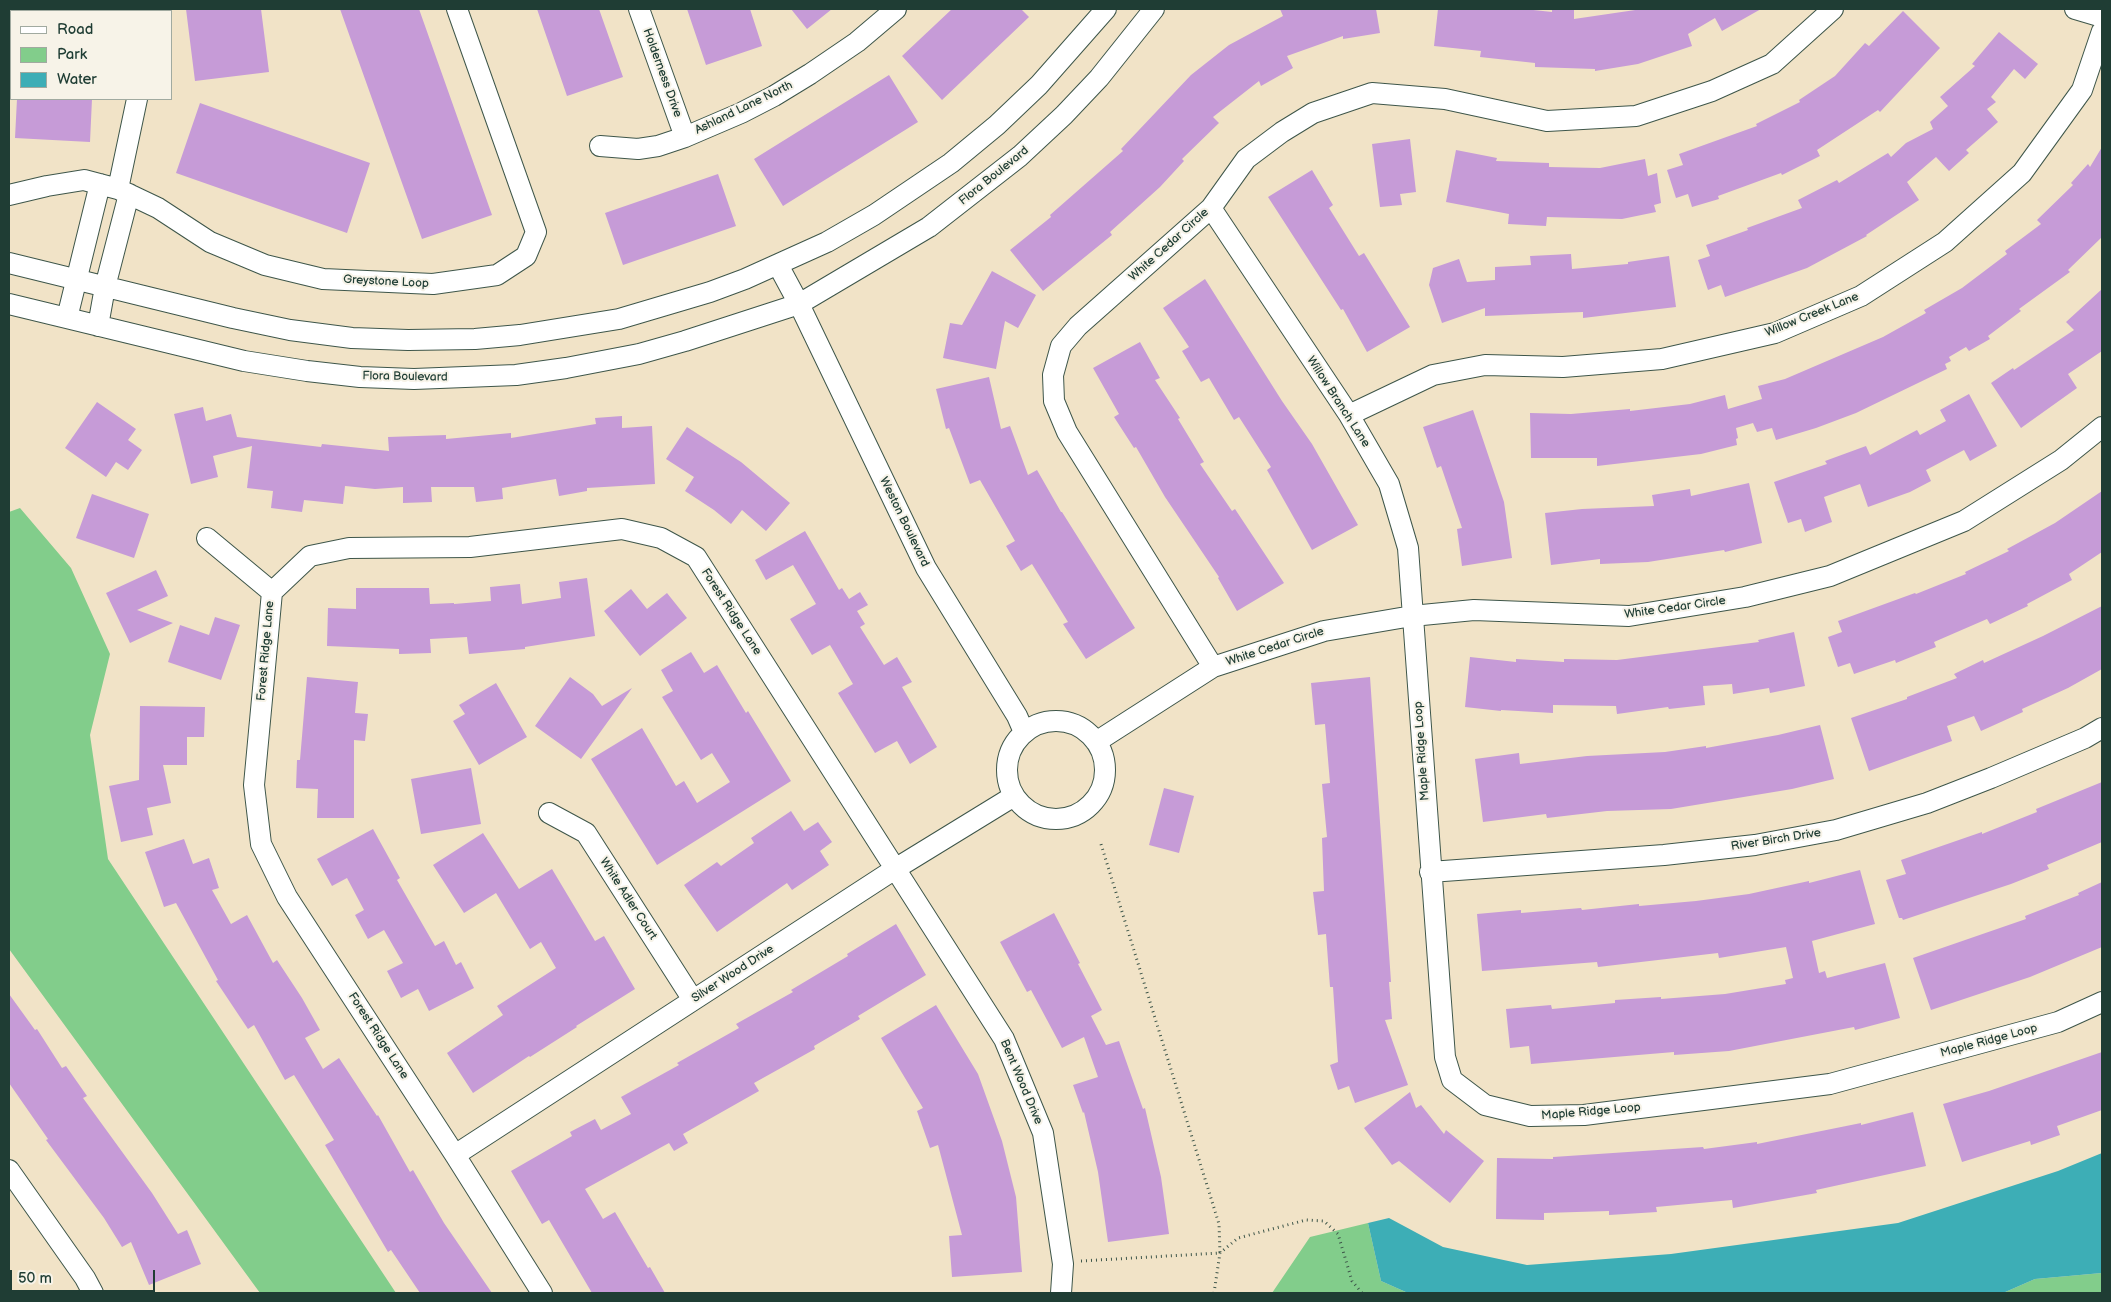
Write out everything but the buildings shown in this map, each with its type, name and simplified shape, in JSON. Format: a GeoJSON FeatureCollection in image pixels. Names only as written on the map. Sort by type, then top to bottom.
{"type":"FeatureCollection","features":[{"type":"Feature","properties":{"kind":"street","name":"Greystone Loop"},"geometry":{"type":"LineString","coordinates":[[9,195],[84,180],[116,189],[158,208],[210,242],[264,265],[323,279],[433,284],[497,275],[526,256],[536,232],[457,9]]}},
{"type":"Feature","properties":{"kind":"street","name":"Holderness Drive"},"geometry":{"type":"LineString","coordinates":[[639,9],[685,137]]}},
{"type":"Feature","properties":{"kind":"street","name":"Ashland Lane North"},"geometry":{"type":"LineString","coordinates":[[600,146],[638,149],[658,146],[685,137],[741,113],[810,74],[857,42],[896,9]]}},
{"type":"Feature","properties":{"kind":"street"},"geometry":{"type":"LineString","coordinates":[[9,263],[290,330],[352,338],[408,340],[475,339],[520,335],[619,319],[710,292],[778,265],[827,242],[874,215],[951,163],[997,125],[1039,85],[1106,9]]}},
{"type":"Feature","properties":{"kind":"street","name":"Flora Boulevard"},"geometry":{"type":"LineString","coordinates":[[9,304],[244,361],[369,378],[473,378],[566,368],[639,354],[685,342],[799,304],[929,227],[1013,162],[1064,116],[1099,78],[1154,9]]}},
{"type":"Feature","properties":{"kind":"street","name":"White Cedar Circle"},"geometry":{"type":"LineString","coordinates":[[1213,667],[1067,432],[1054,401],[1053,375],[1061,346],[1078,326],[1211,208],[1246,159],[1282,132],[1313,114],[1372,93],[1445,99],[1547,121],[1636,116],[1712,91],[1772,64],[1833,9]]}},
{"type":"Feature","properties":{"kind":"street"},"geometry":{"type":"LineString","coordinates":[[2075,9],[2102,17]]}},
{"type":"Feature","properties":{"kind":"street","name":"Willow Creek Lane"},"geometry":{"type":"LineString","coordinates":[[1349,415],[1434,375],[1485,365],[1563,367],[1662,359],[1775,333],[1861,296],[1945,242],[2022,173],[2082,90],[2102,31]]}},
{"type":"Feature","properties":{"kind":"street"},"geometry":{"type":"LineString","coordinates":[[98,326],[105,287],[117,240],[116,189],[138,100]]}},
{"type":"Feature","properties":{"kind":"street"},"geometry":{"type":"LineString","coordinates":[[67,318],[75,279],[88,233],[116,189]]}},
{"type":"Feature","properties":{"kind":"street","name":"Willow Branch Lane"},"geometry":{"type":"LineString","coordinates":[[1211,208],[1349,415],[1389,484],[1408,548],[1412,616]]}},
{"type":"Feature","properties":{"kind":"street"},"geometry":{"type":"LineString","coordinates":[[88,233],[117,240]]}},
{"type":"Feature","properties":{"kind":"street"},"geometry":{"type":"LineString","coordinates":[[778,265],[799,304]]}},
{"type":"Feature","properties":{"kind":"street","name":"Weston Boulevard"},"geometry":{"type":"LineString","coordinates":[[799,304],[926,568],[1017,716],[1024,732]]}},
{"type":"Feature","properties":{"kind":"street","name":"White Cedar Circle"},"geometry":{"type":"LineString","coordinates":[[1096,742],[1213,667],[1324,631],[1412,616],[1474,610],[1629,616],[1745,597],[1830,576],[1964,521],[2060,460],[2102,427]]}},
{"type":"Feature","properties":{"kind":"street","name":"Forest Ridge Lane"},"geometry":{"type":"LineString","coordinates":[[542,1293],[455,1155],[287,897],[261,844],[254,785],[272,592],[310,556],[349,548],[470,547],[622,529],[661,538],[696,557],[895,869]]}},
{"type":"Feature","properties":{"kind":"street"},"geometry":{"type":"LineString","coordinates":[[207,538],[272,592]]}},
{"type":"Feature","properties":{"kind":"street","name":"Maple Ridge Loop"},"geometry":{"type":"LineString","coordinates":[[1412,616],[1445,1057],[1452,1080],[1485,1105],[1530,1116],[1584,1115],[1830,1084],[2058,1022],[2102,1002]]}},
{"type":"Feature","properties":{"kind":"street"},"geometry":{"type":"LineString","coordinates":[[1046,721],[1063,721],[1079,726],[1096,742],[1105,768],[1103,781],[1097,796],[1080,812],[1070,817],[1053,819],[1030,812],[1014,796],[1007,778],[1008,755],[1013,744],[1024,732],[1046,721]]}},
{"type":"Feature","properties":{"kind":"street","name":"River Birch Drive"},"geometry":{"type":"LineString","coordinates":[[1430,872],[1755,845],[1836,830],[1927,802],[1991,778],[2085,738],[2102,728]]}},
{"type":"Feature","properties":{"kind":"street","name":"Silver Wood Drive"},"geometry":{"type":"LineString","coordinates":[[455,1155],[895,869],[1014,796]]}},
{"type":"Feature","properties":{"kind":"street","name":"White Adler Court"},"geometry":{"type":"LineString","coordinates":[[549,813],[586,833],[694,1000]]}},
{"type":"Feature","properties":{"kind":"street","name":"Bent Wood Drive"},"geometry":{"type":"LineString","coordinates":[[895,869],[1004,1039],[1044,1133],[1063,1264],[1061,1293]]}},
{"type":"Feature","properties":{"kind":"street"},"geometry":{"type":"LineString","coordinates":[[9,1170],[85,1278],[93,1293]]}},
{"type":"Feature","properties":{"kind":"path"},"geometry":{"type":"LineString","coordinates":[[1100,841],[1219,1224],[1220,1254],[1214,1293]]}},
{"type":"Feature","properties":{"kind":"path"},"geometry":{"type":"LineString","coordinates":[[1063,1264],[1085,1260],[1220,1254],[1238,1238],[1306,1220],[1324,1222],[1338,1234],[1352,1281],[1362,1293]]}},
{"type":"Feature","properties":{"kind":"green space"},"geometry":{"type":"Polygon","coordinates":[[[20,508],[71,568],[110,654],[90,735],[108,859],[396,1293],[260,1293],[9,949],[9,512],[20,508]]]}},
{"type":"Feature","properties":{"kind":"green space"},"geometry":{"type":"Polygon","coordinates":[[[1368,1223],[1381,1281],[1408,1293],[1272,1293],[1310,1237],[1368,1223]]]}},
{"type":"Feature","properties":{"kind":"green space"},"geometry":{"type":"Polygon","coordinates":[[[2102,1273],[2102,1293],[2003,1293],[2035,1279],[2102,1273]]]}},
{"type":"Feature","properties":{"kind":"water"},"geometry":{"type":"Polygon","coordinates":[[[2102,1153],[2102,1273],[2035,1279],[2003,1293],[1408,1293],[1381,1281],[1368,1223],[1389,1218],[1443,1247],[1527,1265],[1671,1254],[1898,1223],[2058,1171],[2102,1153]]]}}]}
